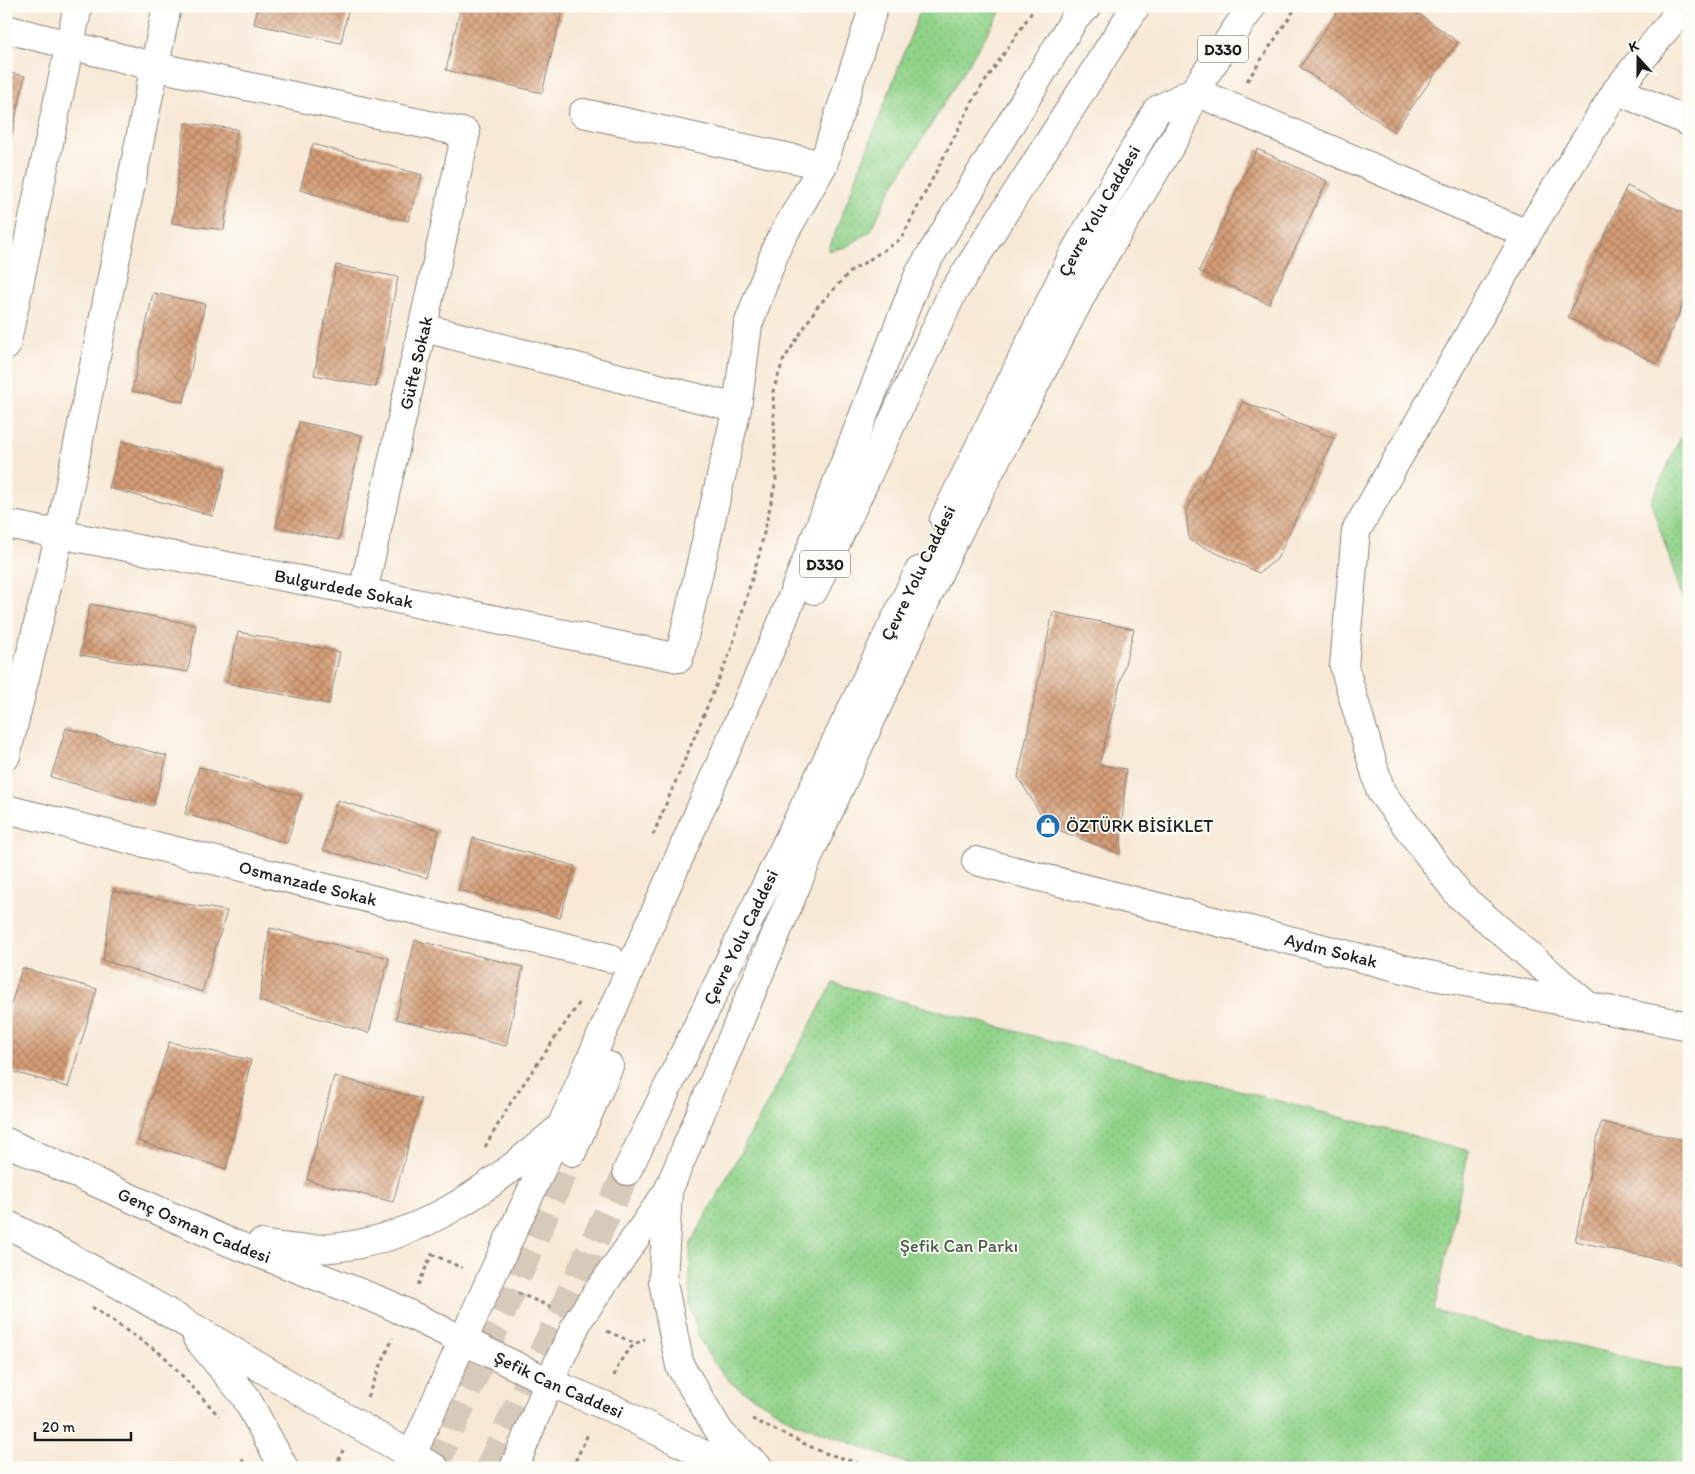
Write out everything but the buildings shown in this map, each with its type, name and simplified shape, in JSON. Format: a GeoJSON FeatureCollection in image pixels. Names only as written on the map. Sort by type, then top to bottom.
{"type":"FeatureCollection","features":[{"type":"Feature","properties":{"kind":"main road"},"geometry":{"type":"LineString","coordinates":[[6,346],[78,6]]}},
{"type":"Feature","properties":{"kind":"main road"},"geometry":{"type":"LineString","coordinates":[[6,756],[60,533],[153,66],[167,6]]}},
{"type":"Feature","properties":{"kind":"main road"},"geometry":{"type":"LineString","coordinates":[[424,328],[737,408],[748,325],[778,244],[823,165],[874,6]]}},
{"type":"Feature","properties":{"kind":"main road"},"geometry":{"type":"LineString","coordinates":[[409,1461],[490,1280],[562,1128],[781,625],[919,274],[1075,18],[1088,6]]}},
{"type":"Feature","properties":{"kind":"main road","name":"D330"},"geometry":{"type":"LineString","coordinates":[[572,1152],[818,579],[952,294],[1136,6]]}},
{"type":"Feature","properties":{"kind":"main road","name":"Çevre Yolu Caddesi"},"geometry":{"type":"LineString","coordinates":[[627,1171],[1074,253],[1156,110],[1194,91],[1252,6]]}},
{"type":"Feature","properties":{"kind":"main road"},"geometry":{"type":"LineString","coordinates":[[1588,1006],[1459,895],[1381,792],[1344,666],[1356,532],[1527,234],[1617,90],[1684,6]]}},
{"type":"Feature","properties":{"kind":"main road"},"geometry":{"type":"LineString","coordinates":[[6,29],[153,66]]}},
{"type":"Feature","properties":{"kind":"main road","name":"Güfte Sokak"},"geometry":{"type":"LineString","coordinates":[[153,66],[466,133],[364,592]]}},
{"type":"Feature","properties":{"kind":"main road"},"geometry":{"type":"LineString","coordinates":[[1617,90],[1689,122]]}},
{"type":"Feature","properties":{"kind":"main road"},"geometry":{"type":"LineString","coordinates":[[514,1468],[549,1382],[579,1319],[668,1191],[812,848],[950,548],[1090,279],[1181,128],[1194,91],[1527,234]]}},
{"type":"Feature","properties":{"kind":"main road"},"geometry":{"type":"LineString","coordinates":[[583,113],[823,165]]}},
{"type":"Feature","properties":{"kind":"main road","name":"Bulgurdede Sokak"},"geometry":{"type":"LineString","coordinates":[[6,524],[364,592],[679,658],[737,408]]}},
{"type":"Feature","properties":{"kind":"main road","name":"Osmanzade Sokak"},"geometry":{"type":"LineString","coordinates":[[6,809],[610,958]]}},
{"type":"Feature","properties":{"kind":"main road","name":"Aydın Sokak"},"geometry":{"type":"LineString","coordinates":[[976,861],[1424,974],[1689,1026]]}},
{"type":"Feature","properties":{"kind":"main road"},"geometry":{"type":"LineString","coordinates":[[224,1240],[306,1249],[356,1245],[414,1229],[470,1199],[512,1169],[562,1128]]}},
{"type":"Feature","properties":{"kind":"main road","name":"Genç Osman Caddesi"},"geometry":{"type":"LineString","coordinates":[[6,1142],[224,1240],[386,1303]]}},
{"type":"Feature","properties":{"kind":"main road"},"geometry":{"type":"LineString","coordinates":[[668,1191],[663,1282],[680,1366],[721,1434],[759,1468]]}},
{"type":"Feature","properties":{"kind":"main road"},"geometry":{"type":"LineString","coordinates":[[6,1224],[59,1250],[184,1322],[338,1414],[409,1461],[435,1468]]}},
{"type":"Feature","properties":{"kind":"main road","name":"Şefik Can Caddesi"},"geometry":{"type":"LineString","coordinates":[[386,1303],[549,1382],[602,1404],[730,1468]]}},
{"type":"Feature","properties":{"kind":"main road"},"geometry":{"type":"LineString","coordinates":[[184,1322],[246,1396],[284,1468]]}},
{"type":"Feature","properties":{"kind":"path"},"geometry":{"type":"LineString","coordinates":[[652,838],[662,810],[731,650],[759,555],[776,480],[773,392],[784,361],[817,307],[850,272],[901,239],[976,95],[1036,6]]}},
{"type":"Feature","properties":{"kind":"path"},"geometry":{"type":"LineString","coordinates":[[1230,106],[1297,6]]}},
{"type":"Feature","properties":{"kind":"path"},"geometry":{"type":"LineString","coordinates":[[481,1153],[497,1129],[511,1102],[583,998]]}},
{"type":"Feature","properties":{"kind":"path"},"geometry":{"type":"LineString","coordinates":[[432,1254],[634,1343]]}},
{"type":"Feature","properties":{"kind":"path"},"geometry":{"type":"LineString","coordinates":[[85,1302],[164,1356],[223,1421]]}},
{"type":"Feature","properties":{"kind":"path"},"geometry":{"type":"LineString","coordinates":[[572,1468],[623,1355],[634,1343],[672,1328]]}},
{"type":"Feature","properties":{"kind":"path"},"geometry":{"type":"LineString","coordinates":[[745,1415],[822,1452],[874,1468]]}},
{"type":"Feature","properties":{"kind":"path"},"geometry":{"type":"LineString","coordinates":[[238,1452],[246,1468]]}},
{"type":"Feature","properties":{"kind":"green space"},"geometry":{"type":"Polygon","coordinates":[[[922,6],[1004,6],[889,193],[871,231],[846,247],[828,251],[922,6]]]}},
{"type":"Feature","properties":{"kind":"green space"},"geometry":{"type":"Polygon","coordinates":[[[1689,419],[1689,618],[1651,502],[1689,419]]]}},
{"type":"Feature","properties":{"kind":"green space","name":"Şefik Can Parkı"},"geometry":{"type":"Polygon","coordinates":[[[833,983],[1469,1151],[1434,1311],[1689,1372],[1689,1468],[919,1468],[794,1422],[732,1384],[711,1359],[698,1336],[690,1305],[690,1245],[833,983]]]}},
{"type":"Feature","properties":{"kind":"tunnel"},"geometry":{"type":"LineString","coordinates":[[434,1468],[572,1152]]}},
{"type":"Feature","properties":{"kind":"tunnel"},"geometry":{"type":"LineString","coordinates":[[489,1468],[627,1171]]}},
{"type":"Feature","properties":{"kind":"place","name":"ÖZTÜRK BİSİKLET"},"geometry":{"type":"Point","coordinates":[1048,826]}}]}
